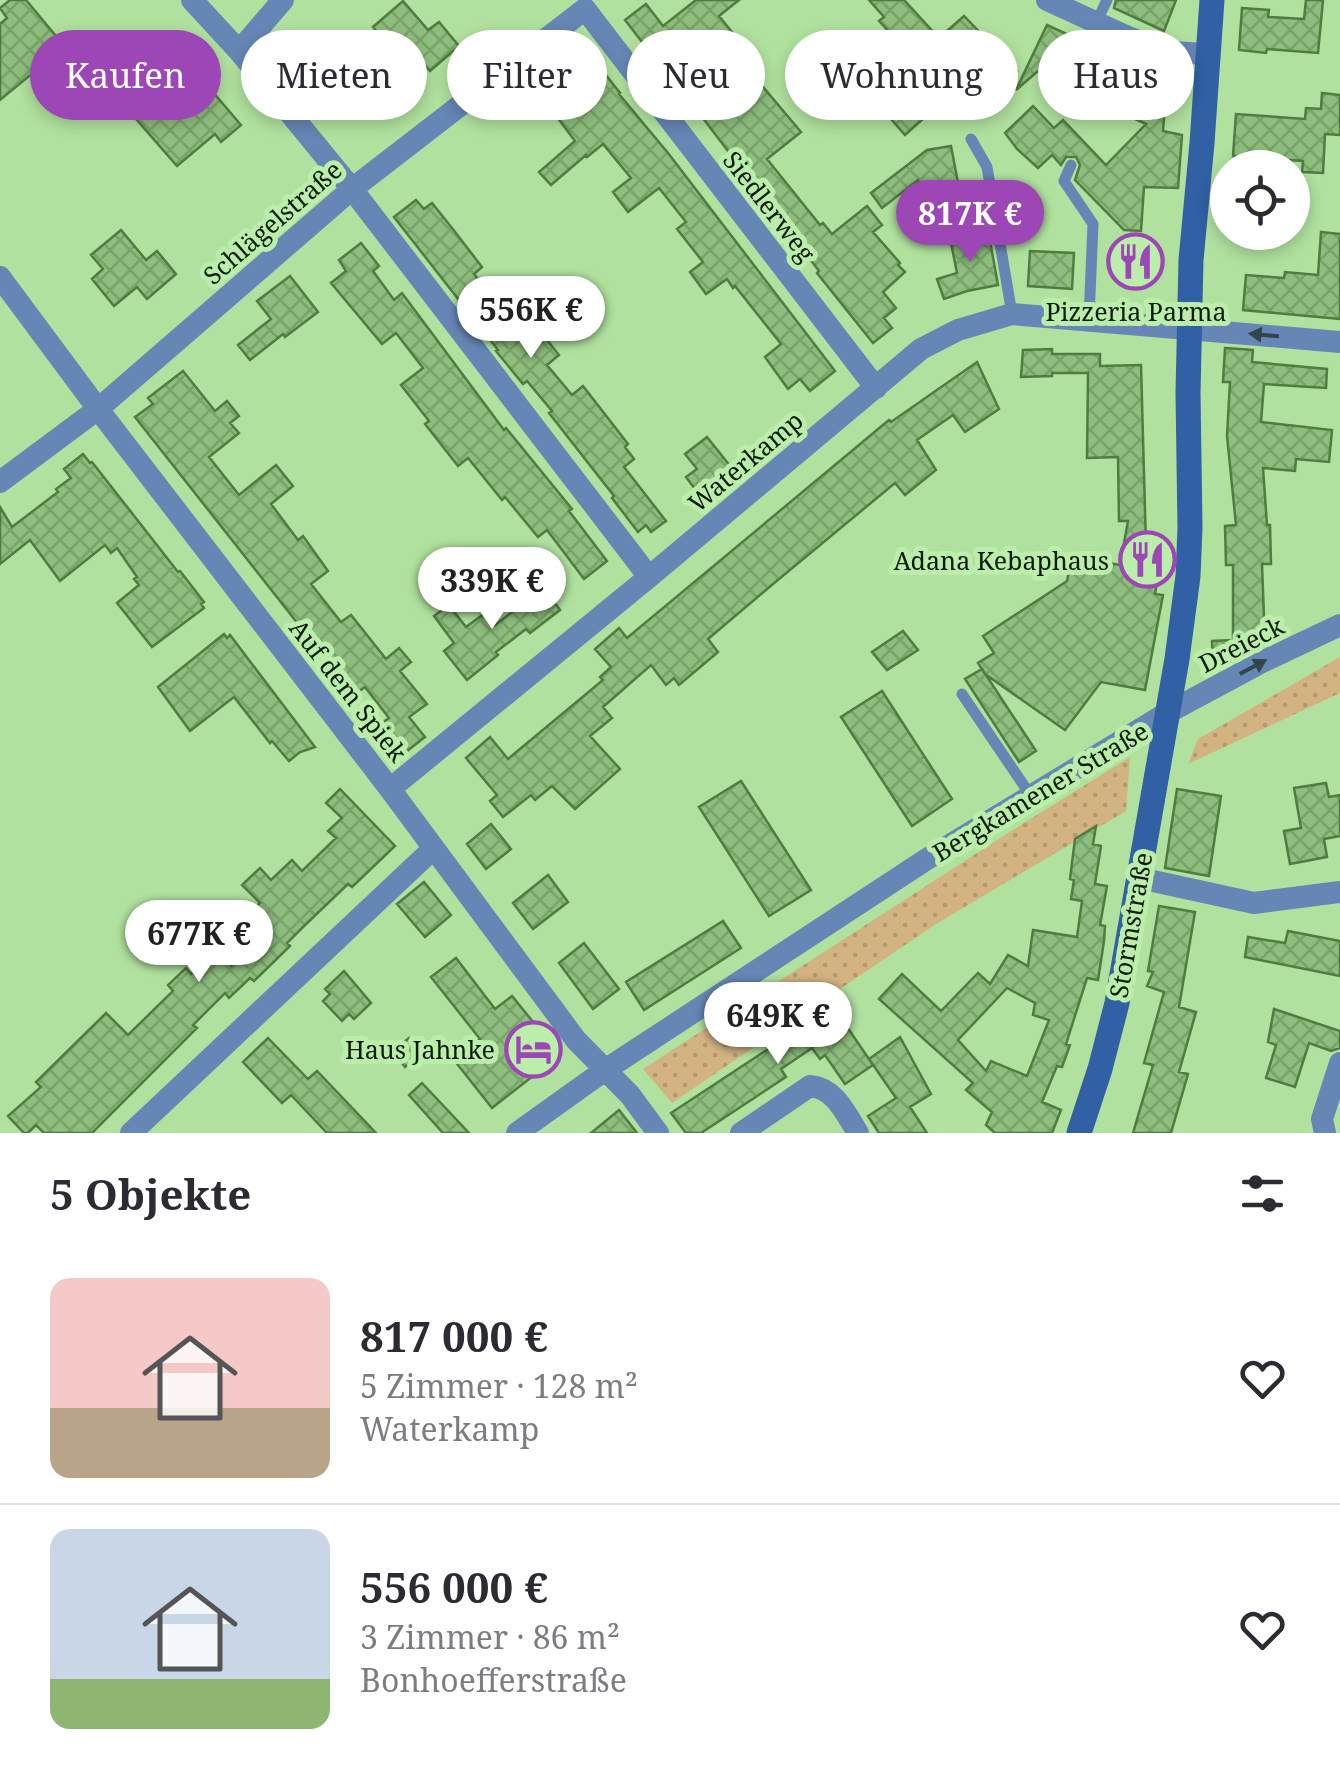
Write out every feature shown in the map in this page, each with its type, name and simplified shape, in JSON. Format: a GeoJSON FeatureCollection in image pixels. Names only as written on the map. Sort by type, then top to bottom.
{"type":"FeatureCollection","features":[{"type":"Feature","properties":{"kind":"street"},"geometry":{"type":"LineString","coordinates":[[192,0],[352,189],[649,576]]}},
{"type":"Feature","properties":{"kind":"street"},"geometry":{"type":"LineString","coordinates":[[238,50],[283,0]]}},
{"type":"Feature","properties":{"kind":"street"},"geometry":{"type":"LineString","coordinates":[[1047,0],[1128,38],[1170,52],[1208,54]]}},
{"type":"Feature","properties":{"kind":"street","name":"Bergkamener Straße"},"geometry":{"type":"LineString","coordinates":[[517,1133],[604,1070],[910,870],[1168,713],[1190,528],[1188,328],[1212,0]]}},
{"type":"Feature","properties":{"kind":"street","name":"Schlägelstraße"},"geometry":{"type":"LineString","coordinates":[[0,482],[98,409],[352,189],[585,9]]}},
{"type":"Feature","properties":{"kind":"street","name":"Siedlerweg"},"geometry":{"type":"LineString","coordinates":[[585,9],[876,388]]}},
{"type":"Feature","properties":{"kind":"street","name":"Auf dem Spiek"},"geometry":{"type":"LineString","coordinates":[[0,278],[576,1040],[630,1095],[658,1133]]}},
{"type":"Feature","properties":{"kind":"street","name":"Waterkamp"},"geometry":{"type":"LineString","coordinates":[[390,789],[921,349],[958,330],[1012,314],[1188,328]]}},
{"type":"Feature","properties":{"kind":"street"},"geometry":{"type":"LineString","coordinates":[[1188,328],[1340,342]]}},
{"type":"Feature","properties":{"kind":"street","name":"Dreieck"},"geometry":{"type":"LineString","coordinates":[[1168,713],[1340,625]]}},
{"type":"Feature","properties":{"kind":"street","name":"Stormstraße"},"geometry":{"type":"LineString","coordinates":[[1079,1133],[1116,1003],[1168,713]]}},
{"type":"Feature","properties":{"kind":"street"},"geometry":{"type":"LineString","coordinates":[[131,1133],[434,848]]}},
{"type":"Feature","properties":{"kind":"street"},"geometry":{"type":"LineString","coordinates":[[1139,878],[1254,902],[1340,892]]}},
{"type":"Feature","properties":{"kind":"street"},"geometry":{"type":"LineString","coordinates":[[1325,1133],[1322,1119],[1340,1063]]}},
{"type":"Feature","properties":{"kind":"street"},"geometry":{"type":"LineString","coordinates":[[741,1133],[810,1086],[822,1087],[835,1098],[858,1133]]}},
{"type":"Feature","properties":{"kind":"lane"},"geometry":{"type":"LineString","coordinates":[[1096,23],[1107,0]]}},
{"type":"Feature","properties":{"kind":"lane"},"geometry":{"type":"LineString","coordinates":[[971,140],[987,167],[1012,314]]}},
{"type":"Feature","properties":{"kind":"lane"},"geometry":{"type":"LineString","coordinates":[[1072,165],[1064,182],[1093,224],[1089,320]]}},
{"type":"Feature","properties":{"kind":"lane"},"geometry":{"type":"LineString","coordinates":[[962,694],[1030,796]]}},
{"type":"Feature","properties":{"kind":"shaded area"},"geometry":{"type":"Polygon","coordinates":[[[1340,657],[1340,693],[1188,764],[1198,739],[1340,657]]]}},
{"type":"Feature","properties":{"kind":"shaded area"},"geometry":{"type":"Polygon","coordinates":[[[1130,757],[1126,811],[936,924],[672,1103],[643,1069],[1008,833],[1130,757]]]}},
{"type":"Feature","properties":{"kind":"building"},"geometry":{"type":"Polygon","coordinates":[[[10,0],[26,0],[51,30],[30,30],[30,75],[0,100],[0,24],[7,18],[0,8],[10,0]]]}},
{"type":"Feature","properties":{"kind":"building"},"geometry":{"type":"Polygon","coordinates":[[[696,0],[739,0],[719,16],[730,30],[633,30],[625,20],[646,4],[663,26],[696,0]]]}},
{"type":"Feature","properties":{"kind":"building"},"geometry":{"type":"Polygon","coordinates":[[[869,0],[904,0],[932,30],[887,30],[879,21],[884,17],[869,0]]]}},
{"type":"Feature","properties":{"kind":"building"},"geometry":{"type":"Polygon","coordinates":[[[1116,0],[1176,0],[1164,30],[1114,8],[1116,0]]]}},
{"type":"Feature","properties":{"kind":"building"},"geometry":{"type":"Polygon","coordinates":[[[1306,0],[1323,0],[1318,53],[1239,50],[1242,8],[1269,10],[1268,17],[1304,19],[1306,0]]]}},
{"type":"Feature","properties":{"kind":"building"},"geometry":{"type":"Polygon","coordinates":[[[403,1],[428,30],[439,22],[447,32],[447,56],[430,71],[427,30],[373,27],[403,1]]]}},
{"type":"Feature","properties":{"kind":"building"},"geometry":{"type":"Polygon","coordinates":[[[964,16],[977,30],[948,30],[964,16]]]}},
{"type":"Feature","properties":{"kind":"building"},"geometry":{"type":"Polygon","coordinates":[[[1038,44],[1038,71],[1018,86],[1038,44]]]}},
{"type":"Feature","properties":{"kind":"building"},"geometry":{"type":"Polygon","coordinates":[[[607,76],[627,104],[627,120],[641,120],[668,153],[835,371],[810,391],[800,379],[788,389],[765,357],[781,344],[727,279],[706,294],[690,272],[703,262],[677,229],[686,222],[659,188],[628,212],[613,192],[631,178],[603,144],[551,185],[539,172],[575,141],[559,120],[607,120],[607,76]]]}},
{"type":"Feature","properties":{"kind":"building"},"geometry":{"type":"Polygon","coordinates":[[[765,89],[785,113],[785,120],[791,120],[801,132],[767,159],[820,225],[823,223],[832,234],[867,206],[882,225],[873,232],[905,272],[883,292],[896,308],[884,318],[892,328],[873,343],[817,273],[798,243],[801,242],[704,120],[765,120],[765,89]]]}},
{"type":"Feature","properties":{"kind":"building"},"geometry":{"type":"Polygon","coordinates":[[[1322,93],[1340,95],[1340,135],[1325,134],[1323,173],[1310,172],[1310,150],[1233,150],[1236,114],[1305,119],[1306,108],[1321,109],[1322,93]]]}},
{"type":"Feature","properties":{"kind":"building"},"geometry":{"type":"Polygon","coordinates":[[[221,102],[241,125],[221,142],[215,134],[177,166],[137,120],[221,120],[221,102]]]}},
{"type":"Feature","properties":{"kind":"building"},"geometry":{"type":"Polygon","coordinates":[[[1033,106],[1038,120],[1046,120],[1054,128],[1063,120],[1106,165],[1146,124],[1137,120],[1164,120],[1163,131],[1182,135],[1178,188],[1144,187],[1141,231],[1124,230],[1075,180],[1080,165],[1076,157],[1066,157],[1061,165],[1052,155],[1038,168],[1005,133],[1033,106]]]}},
{"type":"Feature","properties":{"kind":"building"},"geometry":{"type":"Polygon","coordinates":[[[892,120],[922,120],[905,135],[892,120]]]}},
{"type":"Feature","properties":{"kind":"building"},"geometry":{"type":"Polygon","coordinates":[[[951,146],[959,188],[920,193],[918,180],[882,208],[871,193],[927,150],[951,146]]]}},
{"type":"Feature","properties":{"kind":"building"},"geometry":{"type":"Polygon","coordinates":[[[416,200],[424,209],[432,203],[452,228],[482,267],[474,274],[498,305],[511,295],[559,355],[547,365],[572,395],[583,386],[628,444],[625,447],[634,459],[624,467],[666,521],[651,532],[646,525],[638,532],[549,413],[552,411],[496,351],[394,217],[416,200]]]}},
{"type":"Feature","properties":{"kind":"building"},"geometry":{"type":"Polygon","coordinates":[[[121,230],[146,260],[157,251],[176,274],[147,299],[137,287],[114,306],[92,279],[103,269],[91,255],[121,230]]]}},
{"type":"Feature","properties":{"kind":"building"},"geometry":{"type":"Polygon","coordinates":[[[988,230],[998,285],[944,299],[937,279],[957,273],[950,238],[988,230]]]}},
{"type":"Feature","properties":{"kind":"building"},"geometry":{"type":"Polygon","coordinates":[[[1321,232],[1340,234],[1340,319],[1243,310],[1246,275],[1318,275],[1321,232]]]}},
{"type":"Feature","properties":{"kind":"building"},"geometry":{"type":"Polygon","coordinates":[[[361,243],[379,266],[373,271],[394,300],[402,293],[504,430],[572,509],[569,511],[607,561],[584,579],[547,530],[538,537],[468,458],[458,466],[401,385],[423,368],[396,333],[382,344],[331,283],[346,271],[339,260],[361,243]]]}},
{"type":"Feature","properties":{"kind":"building"},"geometry":{"type":"Polygon","coordinates":[[[1030,251],[1074,253],[1072,289],[1028,286],[1030,251]]]}},
{"type":"Feature","properties":{"kind":"building"},"geometry":{"type":"Polygon","coordinates":[[[290,276],[318,312],[250,360],[238,345],[271,319],[257,301],[290,276]]]}},
{"type":"Feature","properties":{"kind":"building"},"geometry":{"type":"Polygon","coordinates":[[[1225,348],[1253,350],[1252,362],[1327,369],[1326,388],[1264,384],[1261,422],[1332,430],[1329,462],[1296,459],[1295,471],[1263,468],[1271,564],[1262,564],[1265,644],[1229,663],[1213,663],[1212,641],[1233,640],[1233,565],[1226,565],[1225,526],[1236,525],[1227,436],[1230,382],[1223,382],[1225,348]]]}},
{"type":"Feature","properties":{"kind":"building"},"geometry":{"type":"Polygon","coordinates":[[[1052,349],[1052,354],[1100,354],[1100,366],[1141,365],[1146,546],[1163,550],[1155,594],[1163,595],[1145,690],[1101,682],[1065,730],[985,674],[978,663],[994,653],[983,636],[1067,581],[1072,556],[1120,565],[1128,521],[1119,521],[1118,457],[1087,458],[1088,373],[1021,377],[1023,350],[1052,349]]]}},
{"type":"Feature","properties":{"kind":"building"},"geometry":{"type":"Polygon","coordinates":[[[977,362],[999,409],[965,432],[953,415],[917,440],[936,470],[905,495],[895,483],[773,584],[708,639],[718,652],[679,685],[674,678],[666,685],[651,665],[603,707],[612,718],[590,736],[620,769],[575,809],[552,786],[535,800],[531,795],[503,817],[490,801],[497,795],[466,758],[490,737],[508,759],[603,680],[600,677],[611,667],[595,649],[619,628],[627,638],[889,420],[977,362]]]}},
{"type":"Feature","properties":{"kind":"building"},"geometry":{"type":"Polygon","coordinates":[[[183,371],[215,411],[227,401],[239,416],[230,423],[239,433],[209,457],[239,495],[276,465],[293,486],[271,504],[298,540],[303,536],[328,571],[311,584],[341,622],[351,615],[386,659],[399,648],[411,662],[400,671],[427,704],[409,717],[425,737],[402,755],[379,725],[389,718],[365,687],[354,695],[135,417],[153,404],[148,398],[183,371]]]}},
{"type":"Feature","properties":{"kind":"building"},"geometry":{"type":"Polygon","coordinates":[[[707,437],[731,467],[698,493],[686,477],[697,469],[685,454],[707,437]]]}},
{"type":"Feature","properties":{"kind":"building"},"geometry":{"type":"Polygon","coordinates":[[[83,454],[204,602],[204,608],[152,647],[117,603],[139,585],[117,548],[111,553],[105,545],[60,581],[30,540],[0,564],[0,507],[12,527],[58,492],[56,489],[71,478],[64,469],[83,454]]]}},
{"type":"Feature","properties":{"kind":"building"},"geometry":{"type":"Polygon","coordinates":[[[544,588],[560,610],[530,633],[526,629],[467,680],[444,651],[454,643],[434,616],[449,605],[466,627],[485,613],[495,625],[544,588]]]}},
{"type":"Feature","properties":{"kind":"building"},"geometry":{"type":"Polygon","coordinates":[[[903,631],[918,650],[887,670],[872,652],[903,631]]]}},
{"type":"Feature","properties":{"kind":"building"},"geometry":{"type":"Polygon","coordinates":[[[224,634],[227,638],[230,635],[315,747],[289,761],[234,697],[190,731],[158,687],[224,634]]]}},
{"type":"Feature","properties":{"kind":"building"},"geometry":{"type":"Polygon","coordinates":[[[982,669],[1036,751],[1019,762],[965,679],[982,669]]]}},
{"type":"Feature","properties":{"kind":"building"},"geometry":{"type":"Polygon","coordinates":[[[882,691],[952,799],[912,826],[841,717],[882,691]]]}},
{"type":"Feature","properties":{"kind":"building"},"geometry":{"type":"Polygon","coordinates":[[[741,781],[811,890],[769,916],[699,807],[741,781]]]}},
{"type":"Feature","properties":{"kind":"building"},"geometry":{"type":"Polygon","coordinates":[[[1326,783],[1329,797],[1340,795],[1340,836],[1324,839],[1327,857],[1290,864],[1284,831],[1301,828],[1294,788],[1326,783]]]}},
{"type":"Feature","properties":{"kind":"building"},"geometry":{"type":"Polygon","coordinates":[[[340,789],[395,846],[304,926],[287,943],[290,946],[254,981],[250,978],[229,998],[225,993],[193,1025],[197,1028],[92,1133],[44,1133],[36,1125],[24,1133],[8,1116],[41,1087],[36,1082],[106,1013],[128,1035],[173,991],[168,985],[186,968],[191,974],[215,950],[231,966],[260,937],[243,919],[260,903],[242,885],[260,868],[271,880],[292,860],[302,871],[336,838],[328,831],[342,818],[326,803],[340,789]]]}},
{"type":"Feature","properties":{"kind":"building"},"geometry":{"type":"Polygon","coordinates":[[[1177,789],[1221,796],[1209,876],[1165,868],[1177,789]]]}},
{"type":"Feature","properties":{"kind":"building"},"geometry":{"type":"Polygon","coordinates":[[[491,824],[511,849],[486,869],[467,844],[491,824]]]}},
{"type":"Feature","properties":{"kind":"building"},"geometry":{"type":"Polygon","coordinates":[[[1096,826],[1093,844],[1101,846],[1095,884],[1107,886],[1100,925],[1105,926],[1098,980],[1087,978],[1066,1044],[1070,1045],[1042,1102],[1061,1110],[1052,1133],[995,1133],[986,1125],[992,1112],[966,1090],[973,1083],[879,999],[902,974],[941,1011],[978,973],[990,984],[1008,955],[1028,966],[1033,930],[1077,937],[1082,901],[1071,899],[1074,880],[1070,879],[1075,839],[1096,826]],[[1007,988],[958,1040],[986,1071],[991,1061],[1027,1076],[1049,1020],[1033,1015],[1035,1003],[1007,988]]]}},
{"type":"Feature","properties":{"kind":"building"},"geometry":{"type":"Polygon","coordinates":[[[548,875],[568,902],[533,929],[513,903],[548,875]]]}},
{"type":"Feature","properties":{"kind":"building"},"geometry":{"type":"Polygon","coordinates":[[[424,882],[451,915],[425,937],[397,904],[424,882]]]}},
{"type":"Feature","properties":{"kind":"building"},"geometry":{"type":"Polygon","coordinates":[[[1159,906],[1195,912],[1179,1007],[1196,1012],[1179,1072],[1188,1074],[1171,1133],[1133,1133],[1153,1065],[1144,1063],[1164,992],[1147,986],[1153,972],[1148,971],[1159,906]]]}},
{"type":"Feature","properties":{"kind":"building"},"geometry":{"type":"Polygon","coordinates":[[[723,921],[741,948],[644,1010],[626,982],[723,921]]]}},
{"type":"Feature","properties":{"kind":"building"},"geometry":{"type":"Polygon","coordinates":[[[1288,931],[1340,941],[1340,976],[1245,957],[1248,937],[1285,943],[1288,931]]]}},
{"type":"Feature","properties":{"kind":"building"},"geometry":{"type":"Polygon","coordinates":[[[584,943],[619,989],[593,1009],[559,963],[584,943]]]}},
{"type":"Feature","properties":{"kind":"building"},"geometry":{"type":"Polygon","coordinates":[[[456,958],[495,1009],[512,996],[560,1055],[492,1108],[454,1060],[480,1039],[431,977],[456,958]]]}},
{"type":"Feature","properties":{"kind":"building"},"geometry":{"type":"Polygon","coordinates":[[[344,971],[371,1003],[354,1019],[349,1014],[342,1021],[323,1001],[330,994],[325,989],[344,971]]]}},
{"type":"Feature","properties":{"kind":"building"},"geometry":{"type":"Polygon","coordinates":[[[826,996],[873,1065],[845,1084],[825,1055],[820,1059],[812,1048],[781,1069],[786,1077],[701,1133],[686,1133],[671,1113],[782,1040],[797,1026],[793,1019],[826,996]]]}},
{"type":"Feature","properties":{"kind":"building"},"geometry":{"type":"Polygon","coordinates":[[[1274,1009],[1340,1031],[1340,1048],[1331,1051],[1309,1043],[1295,1087],[1266,1078],[1276,1045],[1268,1042],[1274,1009]]]}},
{"type":"Feature","properties":{"kind":"building"},"geometry":{"type":"Polygon","coordinates":[[[900,1037],[931,1094],[910,1107],[927,1133],[879,1133],[868,1116],[896,1098],[869,1059],[900,1037]]]}},
{"type":"Feature","properties":{"kind":"building"},"geometry":{"type":"Polygon","coordinates":[[[268,1038],[308,1079],[317,1071],[376,1133],[327,1133],[291,1095],[282,1103],[243,1062],[268,1038]]]}},
{"type":"Feature","properties":{"kind":"building"},"geometry":{"type":"Polygon","coordinates":[[[409,1038],[421,1054],[405,1067],[393,1051],[409,1038]]]}},
{"type":"Feature","properties":{"kind":"building"},"geometry":{"type":"Polygon","coordinates":[[[422,1083],[469,1133],[443,1133],[409,1095],[422,1083]]]}},
{"type":"Feature","properties":{"kind":"building"},"geometry":{"type":"Polygon","coordinates":[[[619,1110],[637,1133],[591,1133],[619,1110]]]}},
{"type":"Feature","properties":{"kind":"place","name":"Pizzeria Parma"},"geometry":{"type":"Point","coordinates":[1136,262]}},
{"type":"Feature","properties":{"kind":"place","name":"Adana Kebaphaus"},"geometry":{"type":"Point","coordinates":[1148,560]}},
{"type":"Feature","properties":{"kind":"place","name":"Haus Jahnke"},"geometry":{"type":"Point","coordinates":[534,1049]}}]}
